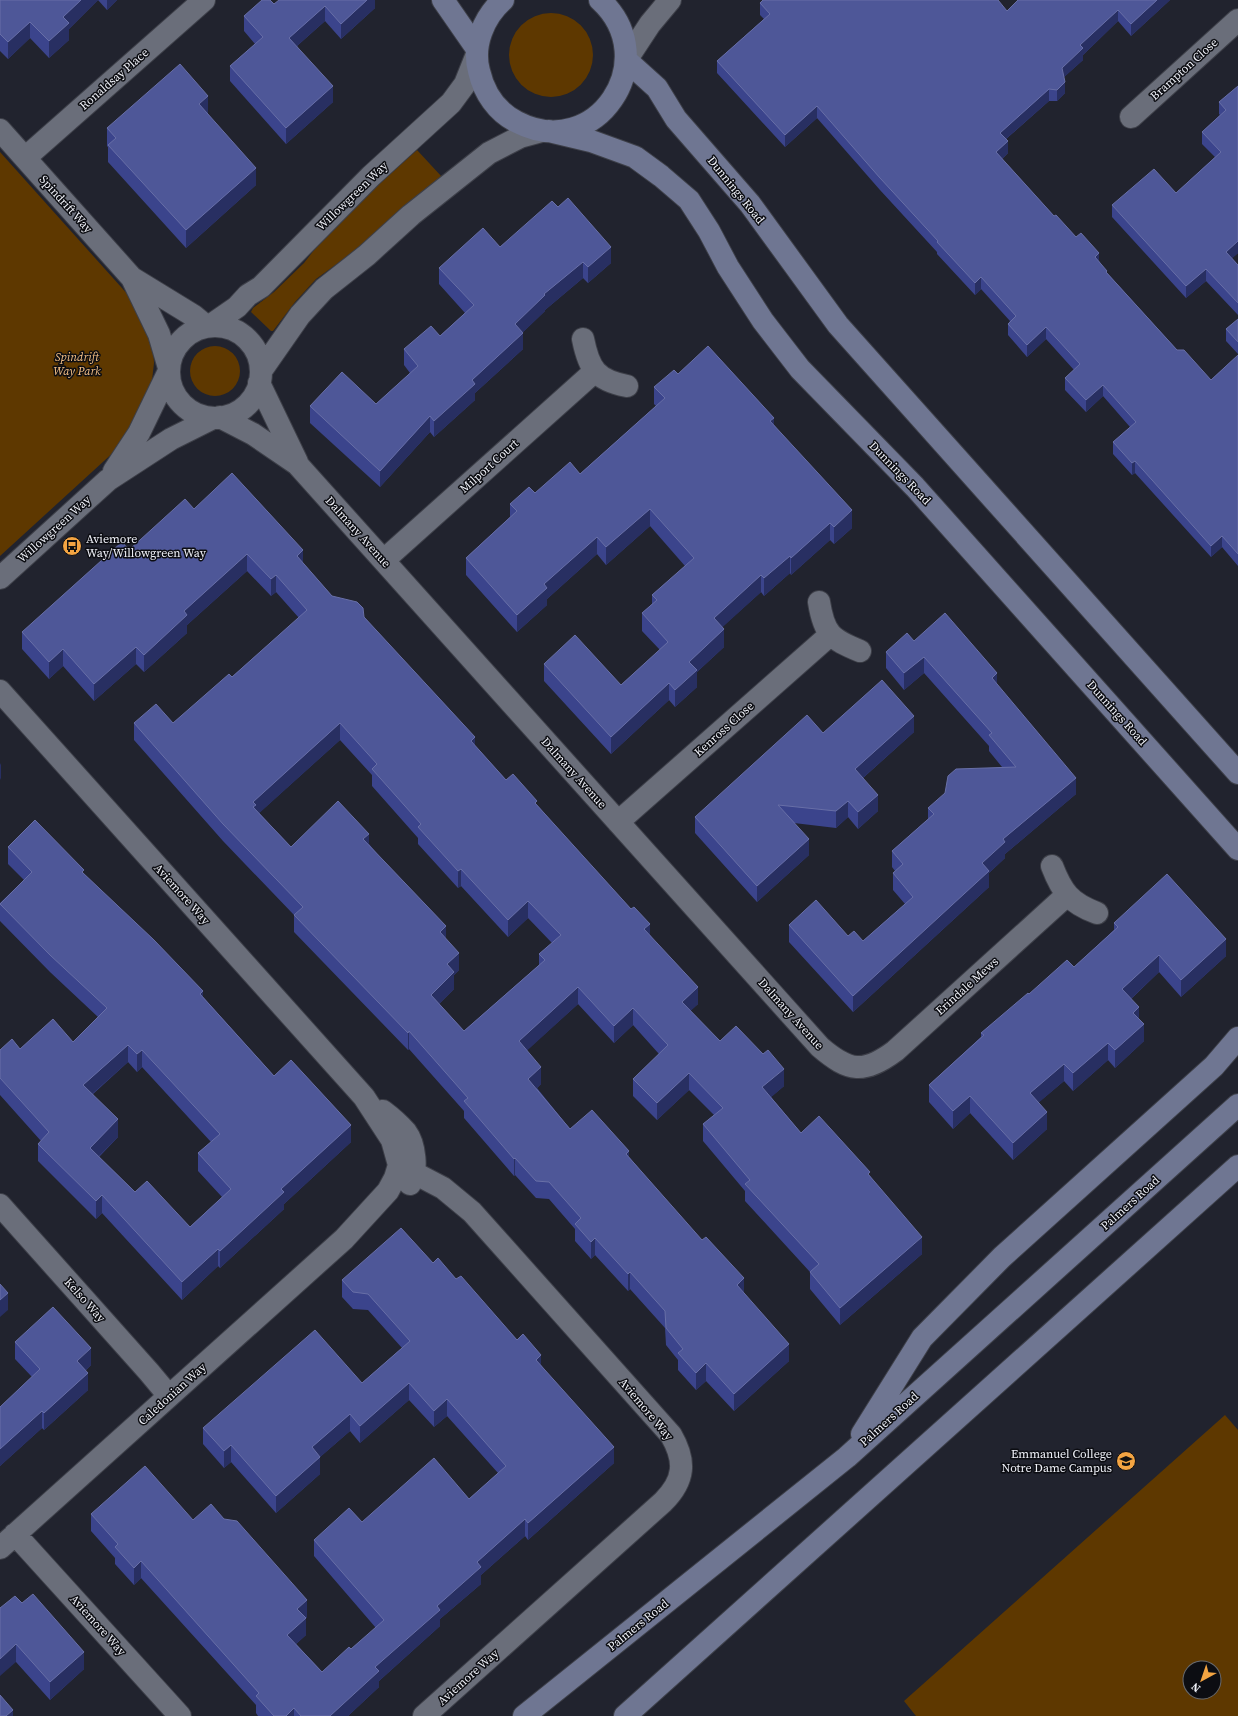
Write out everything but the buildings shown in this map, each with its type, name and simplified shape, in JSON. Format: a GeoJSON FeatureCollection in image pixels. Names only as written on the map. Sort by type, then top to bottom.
{"type":"FeatureCollection","features":[{"type":"Feature","properties":{"kind":"main road"},"geometry":{"type":"LineString","coordinates":[[443,0],[477,52]]}},
{"type":"Feature","properties":{"kind":"main road"},"geometry":{"type":"LineString","coordinates":[[477,52],[482,29],[488,17],[503,0]]}},
{"type":"Feature","properties":{"kind":"main road"},"geometry":{"type":"LineString","coordinates":[[546,131],[574,128],[589,122],[602,112],[618,92],[624,76],[626,46],[620,27],[610,10],[600,0]]}},
{"type":"Feature","properties":{"kind":"main road","name":"Dunnings Road"},"geometry":{"type":"LineString","coordinates":[[477,52],[481,81],[495,105],[510,119],[522,125],[591,141],[635,157],[661,176],[689,200],[709,231],[728,267],[759,315],[800,369],[915,487],[1238,849]]}},
{"type":"Feature","properties":{"kind":"main road","name":"Dunnings Road"},"geometry":{"type":"LineString","coordinates":[[626,59],[656,88],[676,119],[750,204],[838,325],[1238,773]]}},
{"type":"Feature","properties":{"kind":"main road"},"geometry":{"type":"LineString","coordinates":[[847,1457],[922,1338],[1002,1257],[1214,1066],[1238,1038]]}},
{"type":"Feature","properties":{"kind":"main road","name":"Palmers Road"},"geometry":{"type":"LineString","coordinates":[[524,1716],[847,1457],[1238,1105]]}},
{"type":"Feature","properties":{"kind":"main road"},"geometry":{"type":"LineString","coordinates":[[625,1716],[1238,1166]]}},
{"type":"Feature","properties":{"kind":"street","name":"Ronaldsay Place"},"geometry":{"type":"LineString","coordinates":[[25,158],[204,0]]}},
{"type":"Feature","properties":{"kind":"street"},"geometry":{"type":"LineString","coordinates":[[626,59],[650,24],[670,0]]}},
{"type":"Feature","properties":{"kind":"street","name":"Brampton Close"},"geometry":{"type":"LineString","coordinates":[[1131,116],[1238,20]]}},
{"type":"Feature","properties":{"kind":"street","name":"Willowgreen Way"},"geometry":{"type":"LineString","coordinates":[[208,326],[237,307],[248,295],[261,287],[371,176],[451,103],[465,84],[477,52]]}},
{"type":"Feature","properties":{"kind":"street","name":"Spindrift Way"},"geometry":{"type":"LineString","coordinates":[[0,130],[132,278],[159,334],[168,370]]}},
{"type":"Feature","properties":{"kind":"street"},"geometry":{"type":"LineString","coordinates":[[260,377],[256,350],[242,334],[232,329],[208,326],[194,330],[184,337],[176,346],[171,356],[168,370],[170,382],[178,400],[194,413],[217,417],[241,410],[249,402],[260,377],[300,315],[324,289],[367,255],[411,215],[489,153],[520,137],[546,131]]}},
{"type":"Feature","properties":{"kind":"street","name":"Spindrift Way"},"geometry":{"type":"LineString","coordinates":[[132,278],[208,326]]}},
{"type":"Feature","properties":{"kind":"street"},"geometry":{"type":"LineString","coordinates":[[584,339],[589,363],[594,372],[605,380],[627,386]]}},
{"type":"Feature","properties":{"kind":"street","name":"Willowgreen Way"},"geometry":{"type":"LineString","coordinates":[[108,480],[139,433],[168,370]]}},
{"type":"Feature","properties":{"kind":"street","name":"Milport Court"},"geometry":{"type":"LineString","coordinates":[[384,560],[594,372]]}},
{"type":"Feature","properties":{"kind":"street","name":"Dalmany Avenue"},"geometry":{"type":"LineString","coordinates":[[260,377],[297,464]]}},
{"type":"Feature","properties":{"kind":"street","name":"Willowgreen Way"},"geometry":{"type":"LineString","coordinates":[[0,578],[108,480],[172,439],[217,417]]}},
{"type":"Feature","properties":{"kind":"street","name":"Dalmany Avenue"},"geometry":{"type":"LineString","coordinates":[[217,417],[253,434],[297,464],[820,1047],[841,1064],[851,1067],[862,1067]]}},
{"type":"Feature","properties":{"kind":"street"},"geometry":{"type":"LineString","coordinates":[[819,602],[824,626],[830,635],[841,643],[860,651]]}},
{"type":"Feature","properties":{"kind":"street","name":"Kenross Close"},"geometry":{"type":"LineString","coordinates":[[618,822],[830,635]]}},
{"type":"Feature","properties":{"kind":"street","name":"Aviemore Way"},"geometry":{"type":"LineString","coordinates":[[0,691],[364,1097],[392,1140],[406,1169],[443,1188],[472,1212],[671,1435],[677,1446],[680,1458],[681,1473],[672,1493],[424,1716]]}},
{"type":"Feature","properties":{"kind":"street"},"geometry":{"type":"LineString","coordinates":[[1052,866],[1061,887],[1067,896],[1075,903],[1097,913]]}},
{"type":"Feature","properties":{"kind":"street","name":"Erindale Mews"},"geometry":{"type":"LineString","coordinates":[[862,1067],[876,1063],[895,1051],[1067,896]]}},
{"type":"Feature","properties":{"kind":"street","name":"Caledonian Way"},"geometry":{"type":"LineString","coordinates":[[8,1541],[344,1239],[393,1205],[412,1181],[406,1169]]}},
{"type":"Feature","properties":{"kind":"street","name":"Kelso Way"},"geometry":{"type":"LineString","coordinates":[[0,1205],[169,1396]]}},
{"type":"Feature","properties":{"kind":"street","name":"Aviemore Way"},"geometry":{"type":"LineString","coordinates":[[8,1541],[180,1716]]}},
{"type":"Feature","properties":{"kind":"green space"},"geometry":{"type":"Polygon","coordinates":[[[551,13],[567,16],[581,25],[590,39],[593,55],[590,71],[581,85],[567,94],[551,97],[535,94],[521,85],[512,71],[509,55],[512,39],[521,25],[535,16],[551,13]]]}},
{"type":"Feature","properties":{"kind":"green space"},"geometry":{"type":"Polygon","coordinates":[[[417,150],[442,177],[381,232],[316,279],[295,302],[273,331],[271,331],[251,312],[253,308],[274,292],[304,263],[325,236],[368,194],[417,150]]]}},
{"type":"Feature","properties":{"kind":"green space","name":"Spindrift Way Park"},"geometry":{"type":"Polygon","coordinates":[[[0,152],[130,297],[140,312],[153,348],[154,363],[151,389],[137,417],[116,450],[0,556],[0,152]]]}},
{"type":"Feature","properties":{"kind":"green space"},"geometry":{"type":"Polygon","coordinates":[[[210,346],[220,346],[233,353],[240,366],[240,376],[233,389],[220,396],[210,396],[201,392],[194,385],[190,376],[190,366],[194,357],[201,350],[210,346]]]}},
{"type":"Feature","properties":{"kind":"green space"},"geometry":{"type":"Polygon","coordinates":[[[1225,1415],[1238,1430],[1238,1716],[916,1716],[904,1701],[1225,1415]]]}},
{"type":"Feature","properties":{"kind":"place","name":"Aviemore Way/Willowgreen Way"},"geometry":{"type":"Point","coordinates":[72,546]}},
{"type":"Feature","properties":{"kind":"place","name":"Emmanuel College Notre Dame Campus"},"geometry":{"type":"Point","coordinates":[1126,1461]}}]}
